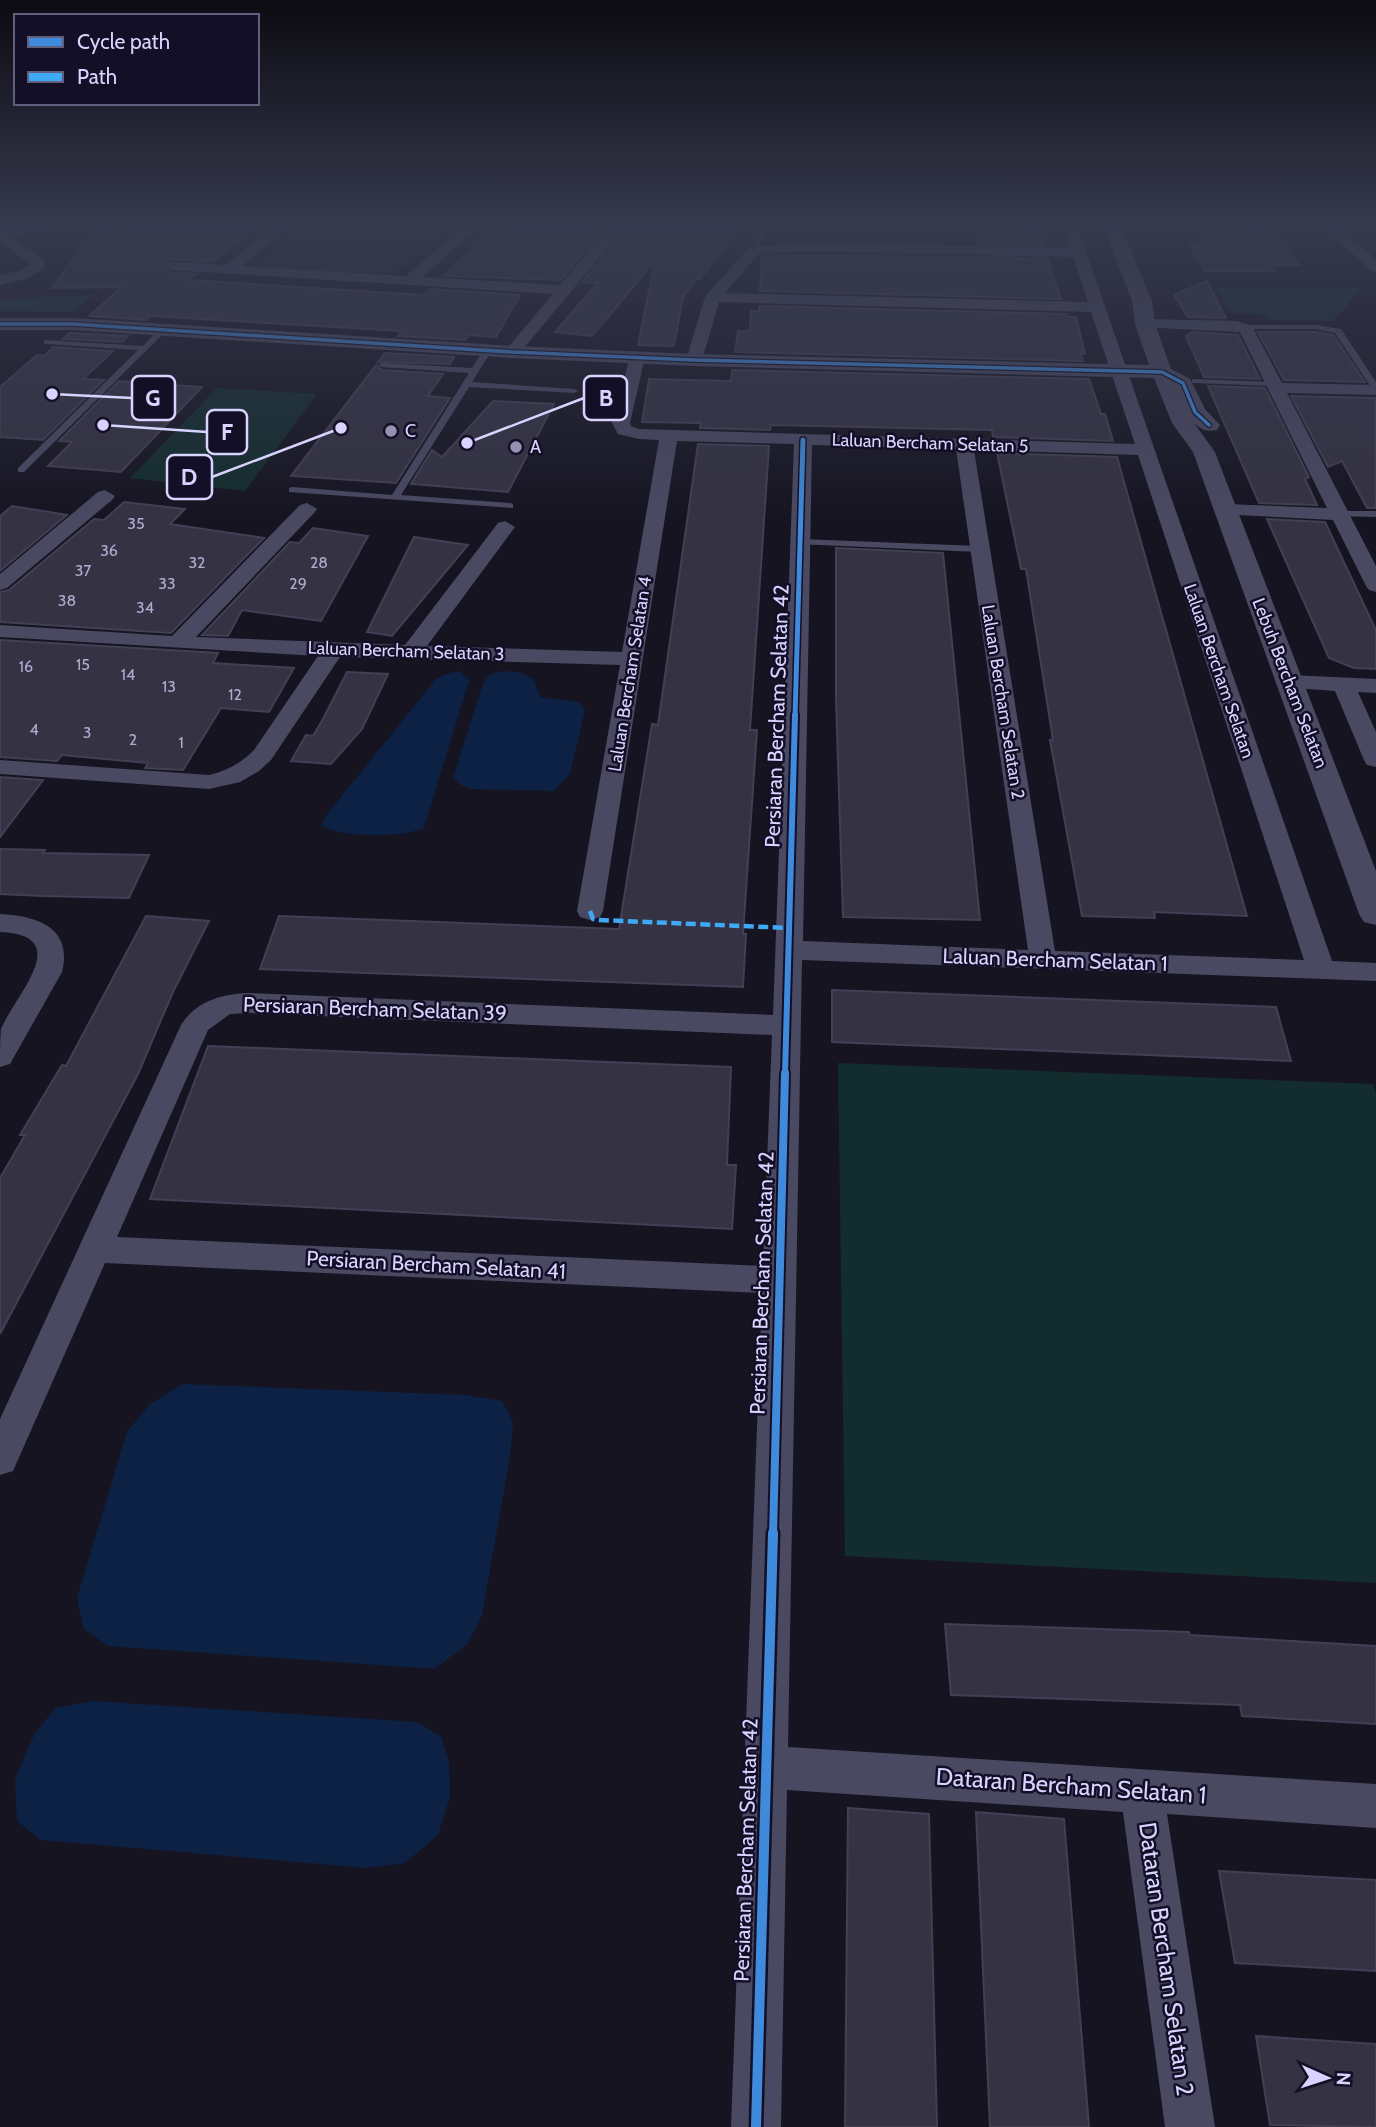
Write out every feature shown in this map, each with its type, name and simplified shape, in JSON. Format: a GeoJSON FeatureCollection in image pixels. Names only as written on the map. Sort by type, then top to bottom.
{"type":"FeatureCollection","features":[{"type":"Feature","properties":{"kind":"street"},"geometry":{"type":"LineString","coordinates":[[512,352],[537,322]]}},
{"type":"Feature","properties":{"kind":"street"},"geometry":{"type":"LineString","coordinates":[[694,360],[705,322]]}},
{"type":"Feature","properties":{"kind":"street","name":"Laluan Bercham Selatan"},"geometry":{"type":"LineString","coordinates":[[1101,322],[1321,970]]}},
{"type":"Feature","properties":{"kind":"street"},"geometry":{"type":"LineString","coordinates":[[0,324],[72,324],[512,352],[694,360],[1162,373],[1170,370],[1174,363],[1170,350],[1174,341],[1155,324]]}},
{"type":"Feature","properties":{"kind":"street"},"geometry":{"type":"LineString","coordinates":[[1155,324],[1246,329],[1376,586]]}},
{"type":"Feature","properties":{"kind":"street","name":"Laluan Bercham Selatan 5"},"geometry":{"type":"LineString","coordinates":[[637,357],[621,423],[624,429],[639,434],[1144,450]]}},
{"type":"Feature","properties":{"kind":"street"},"geometry":{"type":"LineString","coordinates":[[1185,361],[1195,381],[1206,438]]}},
{"type":"Feature","properties":{"kind":"street"},"geometry":{"type":"LineString","coordinates":[[1162,373],[1183,423],[1206,438]]}},
{"type":"Feature","properties":{"kind":"street"},"geometry":{"type":"LineString","coordinates":[[1274,386],[1376,389]]}},
{"type":"Feature","properties":{"kind":"street","name":"Laluan Bercham Selatan 4"},"geometry":{"type":"LineString","coordinates":[[590,911],[669,436]]}},
{"type":"Feature","properties":{"kind":"street","name":"Lebuh Bercham Selatan"},"geometry":{"type":"LineString","coordinates":[[1206,438],[1225,510],[1376,914]]}},
{"type":"Feature","properties":{"kind":"street","name":"Persiaran Bercham Selatan 42"},"geometry":{"type":"LineString","coordinates":[[756,2127],[803,440]]}},
{"type":"Feature","properties":{"kind":"street","name":"Laluan Bercham Selatan 2"},"geometry":{"type":"LineString","coordinates":[[964,444],[1043,960]]}},
{"type":"Feature","properties":{"kind":"street"},"geometry":{"type":"LineString","coordinates":[[0,584],[105,496]]}},
{"type":"Feature","properties":{"kind":"street"},"geometry":{"type":"LineString","coordinates":[[180,641],[307,509]]}},
{"type":"Feature","properties":{"kind":"street"},"geometry":{"type":"LineString","coordinates":[[1225,510],[1339,514]]}},
{"type":"Feature","properties":{"kind":"street"},"geometry":{"type":"LineString","coordinates":[[411,652],[505,527]]}},
{"type":"Feature","properties":{"kind":"street","name":"Laluan Bercham Selatan 3"},"geometry":{"type":"LineString","coordinates":[[0,631],[334,649],[632,659]]}},
{"type":"Feature","properties":{"kind":"street"},"geometry":{"type":"LineString","coordinates":[[0,767],[209,782],[228,779],[250,769],[263,755],[334,649]]}},
{"type":"Feature","properties":{"kind":"street"},"geometry":{"type":"LineString","coordinates":[[1290,682],[1376,686]]}},
{"type":"Feature","properties":{"kind":"street"},"geometry":{"type":"LineString","coordinates":[[1343,685],[1376,760]]}},
{"type":"Feature","properties":{"kind":"street"},"geometry":{"type":"LineString","coordinates":[[0,923],[27,926],[42,933],[51,944],[54,957],[0,1057]]}},
{"type":"Feature","properties":{"kind":"street","name":"Laluan Bercham Selatan 1"},"geometry":{"type":"LineString","coordinates":[[789,950],[1376,972]]}},
{"type":"Feature","properties":{"kind":"street","name":"Persiaran Bercham Selatan 39"},"geometry":{"type":"LineString","coordinates":[[0,1459],[196,1025],[211,1009],[228,1003],[786,1026]]}},
{"type":"Feature","properties":{"kind":"street","name":"Persiaran Bercham Selatan 41"},"geometry":{"type":"LineString","coordinates":[[94,1249],[779,1280]]}},
{"type":"Feature","properties":{"kind":"street","name":"Dataran Bercham Selatan 1"},"geometry":{"type":"LineString","coordinates":[[766,1767],[1376,1806]]}},
{"type":"Feature","properties":{"kind":"street","name":"Dataran Bercham Selatan 2"},"geometry":{"type":"LineString","coordinates":[[1142,1791],[1190,2127]]}},
{"type":"Feature","properties":{"kind":"lane"},"geometry":{"type":"LineString","coordinates":[[1241,327],[1315,327],[1338,331],[1376,389]]}},
{"type":"Feature","properties":{"kind":"lane"},"geometry":{"type":"LineString","coordinates":[[21,470],[163,330]]}},
{"type":"Feature","properties":{"kind":"lane"},"geometry":{"type":"LineString","coordinates":[[47,342],[144,348]]}},
{"type":"Feature","properties":{"kind":"lane"},"geometry":{"type":"LineString","coordinates":[[395,497],[488,350]]}},
{"type":"Feature","properties":{"kind":"lane"},"geometry":{"type":"LineString","coordinates":[[382,365],[475,371]]}},
{"type":"Feature","properties":{"kind":"lane"},"geometry":{"type":"LineString","coordinates":[[1195,381],[1274,386]]}},
{"type":"Feature","properties":{"kind":"lane"},"geometry":{"type":"LineString","coordinates":[[467,384],[575,391]]}},
{"type":"Feature","properties":{"kind":"lane"},"geometry":{"type":"LineString","coordinates":[[292,490],[510,506]]}},
{"type":"Feature","properties":{"kind":"lane"},"geometry":{"type":"LineString","coordinates":[[1339,514],[1376,514]]}},
{"type":"Feature","properties":{"kind":"lane"},"geometry":{"type":"LineString","coordinates":[[800,542],[979,549]]}},
{"type":"Feature","properties":{"kind":"green space"},"geometry":{"type":"Polygon","coordinates":[[[217,388],[317,394],[245,491],[130,478],[217,388]]]}},
{"type":"Feature","properties":{"kind":"green space"},"geometry":{"type":"Polygon","coordinates":[[[838,1063],[1373,1084],[1376,1094],[1376,1583],[845,1556],[838,1063]]]}},
{"type":"Feature","properties":{"kind":"water"},"geometry":{"type":"Polygon","coordinates":[[[459,671],[469,680],[424,828],[401,834],[358,835],[321,826],[329,812],[436,679],[459,671]]]}},
{"type":"Feature","properties":{"kind":"water"},"geometry":{"type":"Polygon","coordinates":[[[506,671],[522,673],[533,679],[540,697],[579,702],[585,710],[570,774],[554,791],[472,789],[461,785],[453,777],[484,681],[491,674],[506,671]]]}},
{"type":"Feature","properties":{"kind":"water"},"geometry":{"type":"Polygon","coordinates":[[[182,1384],[466,1395],[502,1401],[513,1422],[510,1457],[482,1615],[467,1645],[434,1669],[108,1646],[84,1629],[77,1598],[127,1432],[149,1405],[182,1384]]]}},
{"type":"Feature","properties":{"kind":"water"},"geometry":{"type":"Polygon","coordinates":[[[94,1701],[416,1722],[441,1736],[449,1762],[450,1797],[438,1835],[405,1863],[367,1868],[41,1840],[17,1821],[15,1779],[34,1735],[55,1708],[94,1701]]]}},
{"type":"Feature","properties":{"kind":"building"},"geometry":{"type":"Polygon","coordinates":[[[255,322],[504,322],[496,337],[469,335],[465,340],[398,336],[401,331],[255,322]]]}},
{"type":"Feature","properties":{"kind":"building"},"geometry":{"type":"Polygon","coordinates":[[[564,322],[604,322],[592,336],[555,332],[564,322]]]}},
{"type":"Feature","properties":{"kind":"building"},"geometry":{"type":"Polygon","coordinates":[[[643,322],[678,322],[674,346],[638,345],[643,322]]]}},
{"type":"Feature","properties":{"kind":"building"},"geometry":{"type":"Polygon","coordinates":[[[750,322],[1077,322],[1085,354],[1080,353],[1083,361],[735,352],[738,331],[750,331],[750,322]]]}},
{"type":"Feature","properties":{"kind":"building"},"geometry":{"type":"Polygon","coordinates":[[[1192,332],[1238,335],[1260,379],[1204,377],[1186,336],[1192,332]]]}},
{"type":"Feature","properties":{"kind":"building"},"geometry":{"type":"Polygon","coordinates":[[[1258,332],[1315,332],[1333,335],[1365,382],[1284,380],[1258,332]]]}},
{"type":"Feature","properties":{"kind":"building"},"geometry":{"type":"Polygon","coordinates":[[[70,333],[128,336],[122,342],[63,339],[70,333]]]}},
{"type":"Feature","properties":{"kind":"building"},"geometry":{"type":"Polygon","coordinates":[[[53,347],[113,351],[83,379],[104,380],[43,440],[0,437],[0,387],[37,355],[44,356],[53,347]]]}},
{"type":"Feature","properties":{"kind":"building"},"geometry":{"type":"Polygon","coordinates":[[[385,353],[454,357],[450,364],[378,362],[385,353]]]}},
{"type":"Feature","properties":{"kind":"building"},"geometry":{"type":"Polygon","coordinates":[[[376,365],[382,370],[443,374],[428,396],[450,398],[396,483],[291,476],[376,365]]]}},
{"type":"Feature","properties":{"kind":"building"},"geometry":{"type":"Polygon","coordinates":[[[732,370],[1089,379],[1101,414],[1105,414],[1113,441],[993,437],[992,430],[771,425],[770,430],[700,428],[701,423],[642,422],[649,379],[731,381],[732,370]]]}},
{"type":"Feature","properties":{"kind":"building"},"geometry":{"type":"Polygon","coordinates":[[[119,381],[202,387],[121,472],[48,466],[72,442],[59,441],[119,381]]]}},
{"type":"Feature","properties":{"kind":"building"},"geometry":{"type":"Polygon","coordinates":[[[1208,386],[1265,388],[1309,477],[1305,479],[1317,505],[1259,503],[1208,386]]]}},
{"type":"Feature","properties":{"kind":"building"},"geometry":{"type":"Polygon","coordinates":[[[1291,396],[1375,398],[1376,508],[1367,508],[1342,461],[1328,467],[1291,396]]]}},
{"type":"Feature","properties":{"kind":"building"},"geometry":{"type":"Polygon","coordinates":[[[493,401],[554,404],[508,492],[411,484],[432,450],[442,457],[493,401]]]}},
{"type":"Feature","properties":{"kind":"building"},"geometry":{"type":"Polygon","coordinates":[[[698,444],[769,446],[750,730],[757,730],[743,934],[746,934],[743,987],[260,969],[279,916],[619,929],[652,724],[658,725],[698,444]]]}},
{"type":"Feature","properties":{"kind":"building"},"geometry":{"type":"Polygon","coordinates":[[[997,453],[1117,457],[1247,916],[1154,912],[1155,918],[1082,916],[1050,740],[1053,740],[1026,569],[1021,569],[997,453]]]}},
{"type":"Feature","properties":{"kind":"building"},"geometry":{"type":"Polygon","coordinates":[[[124,502],[185,509],[170,524],[264,538],[171,633],[0,622],[0,592],[9,590],[94,519],[104,520],[124,502]]]}},
{"type":"Feature","properties":{"kind":"building"},"geometry":{"type":"Polygon","coordinates":[[[12,506],[67,515],[0,571],[0,516],[12,506]]]}},
{"type":"Feature","properties":{"kind":"building"},"geometry":{"type":"Polygon","coordinates":[[[1267,519],[1325,522],[1376,630],[1376,669],[1354,668],[1329,658],[1267,519]]]}},
{"type":"Feature","properties":{"kind":"building"},"geometry":{"type":"Polygon","coordinates":[[[313,528],[368,536],[321,621],[242,610],[228,636],[202,635],[290,542],[299,543],[313,528]]]}},
{"type":"Feature","properties":{"kind":"building"},"geometry":{"type":"Polygon","coordinates":[[[414,537],[468,545],[392,636],[367,632],[414,537]]]}},
{"type":"Feature","properties":{"kind":"building"},"geometry":{"type":"Polygon","coordinates":[[[836,548],[943,553],[980,920],[843,917],[836,699],[836,548]]]}},
{"type":"Feature","properties":{"kind":"building"},"geometry":{"type":"Polygon","coordinates":[[[0,640],[218,653],[213,663],[294,668],[269,712],[221,708],[183,770],[145,768],[148,763],[62,755],[57,761],[0,757],[0,640]]]}},
{"type":"Feature","properties":{"kind":"building"},"geometry":{"type":"Polygon","coordinates":[[[347,672],[388,674],[362,729],[331,764],[291,761],[306,735],[313,736],[347,672]]]}},
{"type":"Feature","properties":{"kind":"building"},"geometry":{"type":"Polygon","coordinates":[[[0,777],[43,780],[0,837],[0,777]]]}},
{"type":"Feature","properties":{"kind":"building"},"geometry":{"type":"Polygon","coordinates":[[[0,849],[45,850],[43,853],[149,855],[129,898],[43,896],[0,894],[0,849]]]}},
{"type":"Feature","properties":{"kind":"building"},"geometry":{"type":"Polygon","coordinates":[[[146,916],[209,921],[173,992],[138,1074],[0,1334],[0,1178],[25,1135],[20,1135],[62,1065],[66,1066],[146,916]]]}},
{"type":"Feature","properties":{"kind":"building"},"geometry":{"type":"Polygon","coordinates":[[[832,990],[1276,1007],[1291,1061],[832,1042],[832,990]]]}},
{"type":"Feature","properties":{"kind":"building"},"geometry":{"type":"Polygon","coordinates":[[[208,1046],[731,1067],[727,1165],[736,1165],[732,1229],[150,1199],[208,1046]]]}},
{"type":"Feature","properties":{"kind":"building"},"geometry":{"type":"Polygon","coordinates":[[[945,1624],[1189,1632],[1190,1635],[1376,1646],[1376,1724],[1242,1716],[1240,1705],[951,1695],[945,1624]]]}},
{"type":"Feature","properties":{"kind":"building"},"geometry":{"type":"Polygon","coordinates":[[[848,1808],[929,1814],[937,2127],[845,2127],[848,1808]]]}},
{"type":"Feature","properties":{"kind":"building"},"geometry":{"type":"Polygon","coordinates":[[[976,1812],[1064,1819],[1089,2127],[990,2127],[976,1812]]]}},
{"type":"Feature","properties":{"kind":"building"},"geometry":{"type":"Polygon","coordinates":[[[1219,1871],[1376,1880],[1376,1971],[1235,1963],[1219,1871]]]}},
{"type":"Feature","properties":{"kind":"building"},"geometry":{"type":"Polygon","coordinates":[[[1256,2036],[1376,2044],[1376,2127],[1270,2125],[1256,2036]]]}},
{"type":"Feature","properties":{"kind":"marked path"},"geometry":{"type":"LineString","coordinates":[[590,911],[593,919],[599,920],[789,928]]}},
{"type":"Feature","properties":{"kind":"cycle path"},"geometry":{"type":"LineString","coordinates":[[0,324],[72,324],[512,352],[694,360],[1162,372],[1183,383],[1195,412],[1209,425]]}},
{"type":"Feature","properties":{"kind":"cycle path"},"geometry":{"type":"LineString","coordinates":[[756,2127],[803,440]]}},
{"type":"Feature","properties":{"kind":"place","name":"G"},"geometry":{"type":"Point","coordinates":[52,394]}},
{"type":"Feature","properties":{"kind":"place","name":"F"},"geometry":{"type":"Point","coordinates":[103,425]}},
{"type":"Feature","properties":{"kind":"place","name":"D"},"geometry":{"type":"Point","coordinates":[341,428]}},
{"type":"Feature","properties":{"kind":"place","name":"C"},"geometry":{"type":"Point","coordinates":[391,431]}},
{"type":"Feature","properties":{"kind":"place","name":"B"},"geometry":{"type":"Point","coordinates":[467,443]}},
{"type":"Feature","properties":{"kind":"place","name":"A"},"geometry":{"type":"Point","coordinates":[516,447]}}]}
